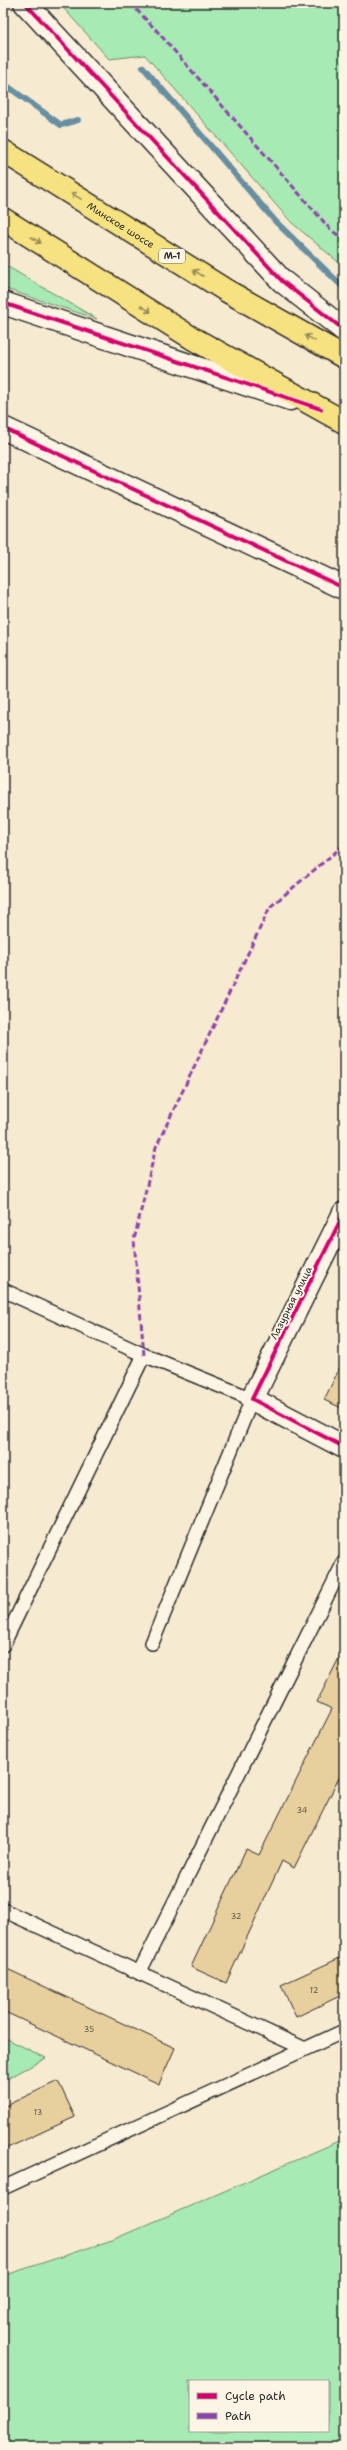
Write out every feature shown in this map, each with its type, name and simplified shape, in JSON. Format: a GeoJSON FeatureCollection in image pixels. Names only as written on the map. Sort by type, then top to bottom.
{"type":"FeatureCollection","features":[{"type":"Feature","properties":{"kind":"highway","name":"Минское шоссе"},"geometry":{"type":"LineString","coordinates":[[3,150],[227,291],[344,357]]}},
{"type":"Feature","properties":{"kind":"highway"},"geometry":{"type":"LineString","coordinates":[[3,219],[192,338],[344,422]]}},
{"type":"Feature","properties":{"kind":"street"},"geometry":{"type":"LineString","coordinates":[[25,3],[282,281],[344,330]]}},
{"type":"Feature","properties":{"kind":"street"},"geometry":{"type":"LineString","coordinates":[[3,303],[321,409]]}},
{"type":"Feature","properties":{"kind":"street"},"geometry":{"type":"LineString","coordinates":[[3,428],[344,588]]}},
{"type":"Feature","properties":{"kind":"street","name":"Лазурная улица"},"geometry":{"type":"LineString","coordinates":[[252,1399],[344,1213]]}},
{"type":"Feature","properties":{"kind":"street"},"geometry":{"type":"LineString","coordinates":[[252,1399],[344,1447]]}},
{"type":"Feature","properties":{"kind":"lane"},"geometry":{"type":"LineString","coordinates":[[3,1290],[144,1355],[252,1399],[152,1643]]}},
{"type":"Feature","properties":{"kind":"lane"},"geometry":{"type":"LineString","coordinates":[[3,1644],[144,1355]]}},
{"type":"Feature","properties":{"kind":"lane"},"geometry":{"type":"LineString","coordinates":[[139,1973],[344,1562]]}},
{"type":"Feature","properties":{"kind":"lane"},"geometry":{"type":"LineString","coordinates":[[3,1910],[305,2049]]}},
{"type":"Feature","properties":{"kind":"lane"},"geometry":{"type":"LineString","coordinates":[[3,2188],[344,2031]]}},
{"type":"Feature","properties":{"kind":"green space"},"geometry":{"type":"Polygon","coordinates":[[[59,3],[344,3],[344,267],[291,222],[145,55],[109,59],[59,3]]]}},
{"type":"Feature","properties":{"kind":"green space"},"geometry":{"type":"Polygon","coordinates":[[[3,264],[97,319],[3,288],[3,264]]]}},
{"type":"Feature","properties":{"kind":"green space"},"geometry":{"type":"Polygon","coordinates":[[[3,2037],[46,2058],[3,2081],[3,2037]]]}},
{"type":"Feature","properties":{"kind":"green space"},"geometry":{"type":"Polygon","coordinates":[[[344,2139],[344,2447],[3,2447],[3,2276],[112,2240],[344,2139]]]}},
{"type":"Feature","properties":{"kind":"building"},"geometry":{"type":"Polygon","coordinates":[[[344,1359],[344,1409],[324,1400],[344,1359]]]}},
{"type":"Feature","properties":{"kind":"building"},"geometry":{"type":"Polygon","coordinates":[[[344,1648],[344,1768],[294,1868],[282,1861],[226,1983],[191,1967],[246,1849],[259,1855],[332,1709],[317,1702],[344,1648]]]}},
{"type":"Feature","properties":{"kind":"building"},"geometry":{"type":"Polygon","coordinates":[[[344,1956],[344,1994],[296,2017],[281,1985],[344,1956]]]}},
{"type":"Feature","properties":{"kind":"building"},"geometry":{"type":"Polygon","coordinates":[[[3,1967],[175,2048],[159,2084],[3,2011],[3,1967]]]}},
{"type":"Feature","properties":{"kind":"building"},"geometry":{"type":"Polygon","coordinates":[[[58,2081],[75,2117],[3,2150],[3,2107],[58,2081]]]}},
{"type":"Feature","properties":{"kind":"waterway"},"geometry":{"type":"LineString","coordinates":[[143,67],[276,222],[344,288]]}},
{"type":"Feature","properties":{"kind":"waterway"},"geometry":{"type":"LineString","coordinates":[[3,83],[61,125],[78,120]]}},
{"type":"Feature","properties":{"kind":"marked path"},"geometry":{"type":"LineString","coordinates":[[130,3],[157,31],[330,229],[344,240]]}},
{"type":"Feature","properties":{"kind":"marked path"},"geometry":{"type":"LineString","coordinates":[[144,1355],[134,1240],[156,1147],[270,907],[344,845]]}},
{"type":"Feature","properties":{"kind":"cycle path"},"geometry":{"type":"LineString","coordinates":[[25,3],[282,281],[344,330]]}},
{"type":"Feature","properties":{"kind":"cycle path"},"geometry":{"type":"LineString","coordinates":[[3,303],[321,409]]}},
{"type":"Feature","properties":{"kind":"cycle path"},"geometry":{"type":"LineString","coordinates":[[3,428],[344,588]]}},
{"type":"Feature","properties":{"kind":"cycle path"},"geometry":{"type":"LineString","coordinates":[[344,1213],[252,1399],[344,1447]]}}]}
